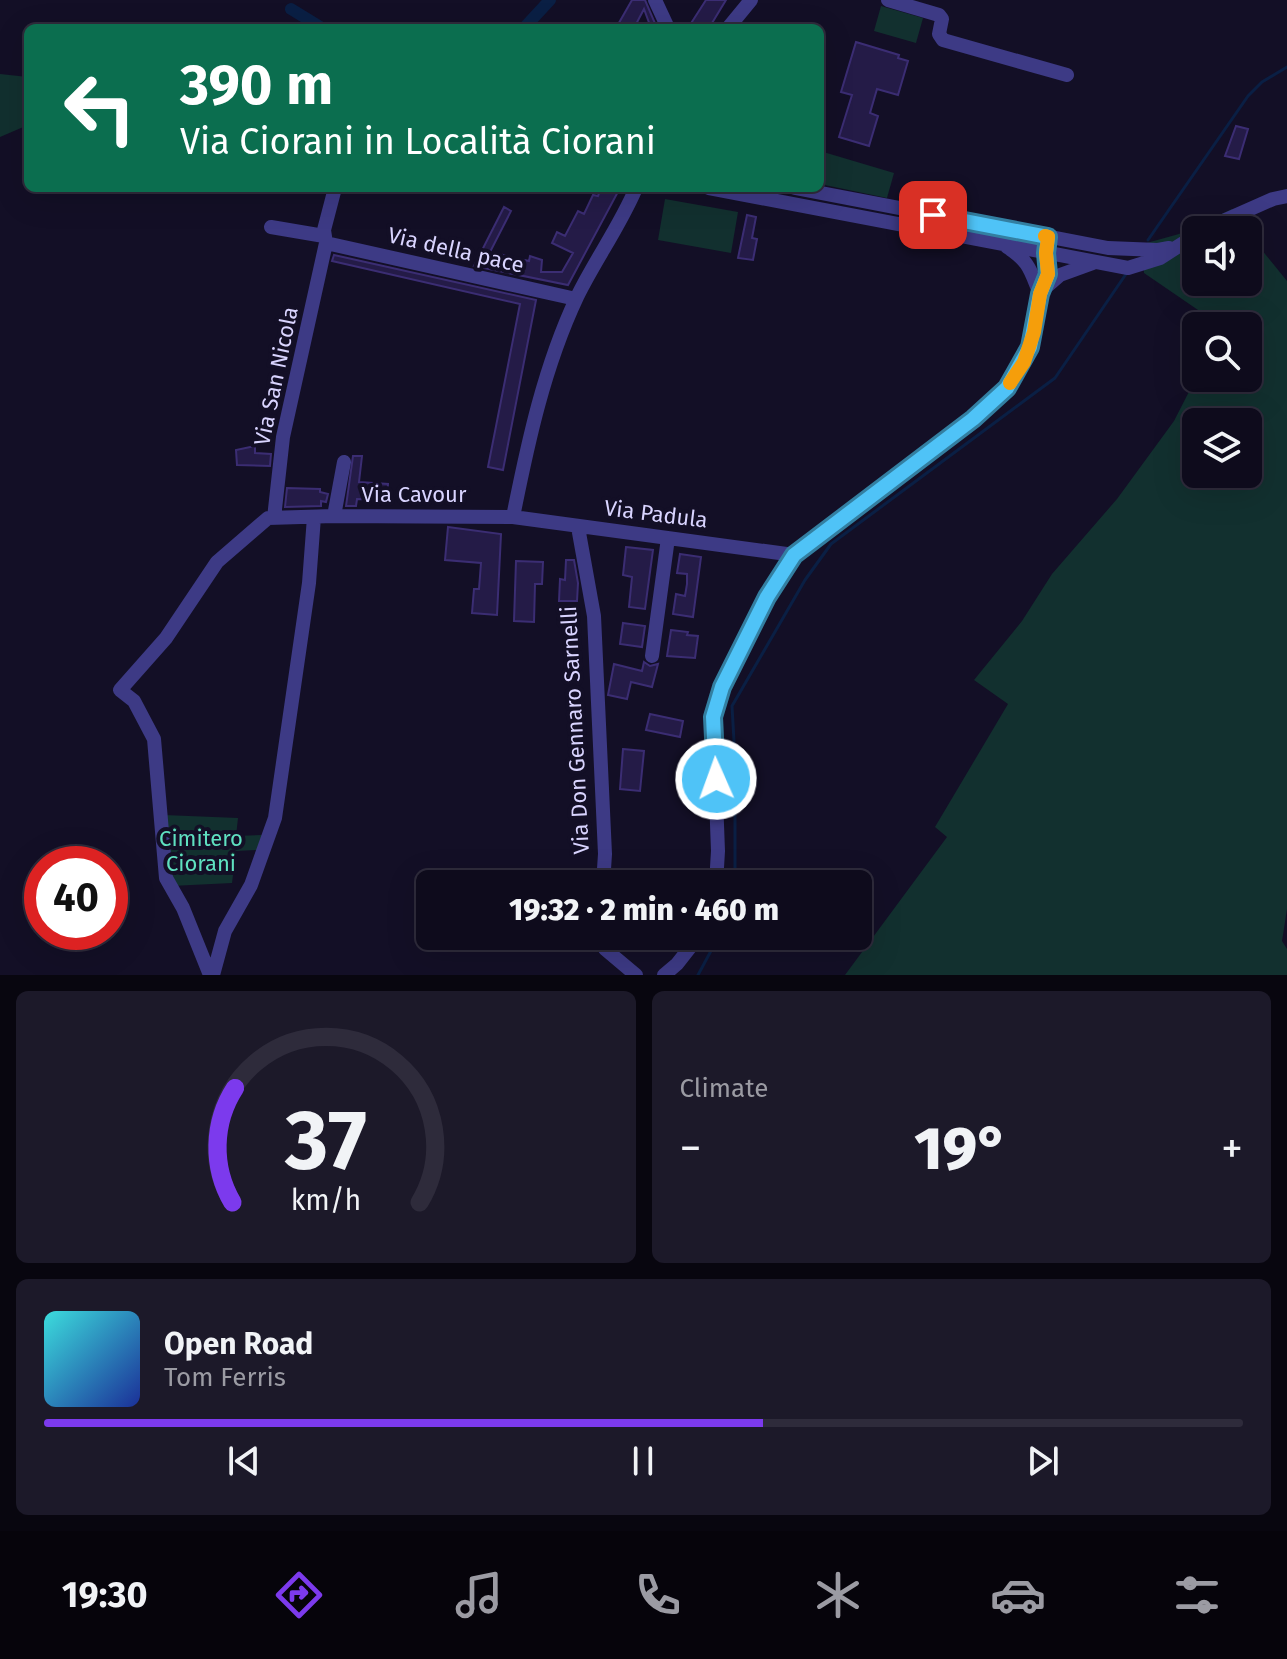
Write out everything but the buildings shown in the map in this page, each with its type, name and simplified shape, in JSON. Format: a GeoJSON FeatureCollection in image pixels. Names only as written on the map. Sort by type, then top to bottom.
{"type":"FeatureCollection","features":[{"type":"Feature","properties":{"kind":"street"},"geometry":{"type":"LineString","coordinates":[[655,0],[666,24]]}},
{"type":"Feature","properties":{"kind":"street"},"geometry":{"type":"LineString","coordinates":[[731,24],[751,0]]}},
{"type":"Feature","properties":{"kind":"street"},"geometry":{"type":"LineString","coordinates":[[888,0],[939,15],[942,19],[939,34],[943,40],[1067,75]]}},
{"type":"Feature","properties":{"kind":"street","name":"Via San Nicola"},"geometry":{"type":"LineString","coordinates":[[274,518],[283,437],[334,192]]}},
{"type":"Feature","properties":{"kind":"street"},"geometry":{"type":"LineString","coordinates":[[734,192],[1128,268],[1160,258],[1181,245]]}},
{"type":"Feature","properties":{"kind":"street"},"geometry":{"type":"LineString","coordinates":[[816,192],[1108,248],[1158,250],[1181,245]]}},
{"type":"Feature","properties":{"kind":"street"},"geometry":{"type":"LineString","coordinates":[[513,517],[537,404],[576,299],[634,194]]}},
{"type":"Feature","properties":{"kind":"street"},"geometry":{"type":"LineString","coordinates":[[1235,216],[1287,196]]}},
{"type":"Feature","properties":{"kind":"street","name":"Via della pace"},"geometry":{"type":"LineString","coordinates":[[271,227],[576,299]]}},
{"type":"Feature","properties":{"kind":"street"},"geometry":{"type":"LineString","coordinates":[[717,870],[713,717],[722,687],[754,623],[794,555],[973,419],[1007,388],[1030,347],[1040,289],[1048,274],[1048,237]]}},
{"type":"Feature","properties":{"kind":"street"},"geometry":{"type":"LineString","coordinates":[[1002,244],[1021,257],[1032,270],[1040,289]]}},
{"type":"Feature","properties":{"kind":"street"},"geometry":{"type":"LineString","coordinates":[[1040,289],[1060,275],[1096,262]]}},
{"type":"Feature","properties":{"kind":"street"},"geometry":{"type":"LineString","coordinates":[[334,516],[344,462]]}},
{"type":"Feature","properties":{"kind":"street"},"geometry":{"type":"LineString","coordinates":[[212,975],[225,931],[251,885],[275,818],[309,583],[314,517]]}},
{"type":"Feature","properties":{"kind":"street","name":"Via Cavour"},"geometry":{"type":"LineString","coordinates":[[274,518],[513,517]]}},
{"type":"Feature","properties":{"kind":"street","name":"Via Padula"},"geometry":{"type":"LineString","coordinates":[[513,517],[794,555]]}},
{"type":"Feature","properties":{"kind":"street"},"geometry":{"type":"LineString","coordinates":[[212,975],[183,908],[166,878],[154,739],[134,701],[120,690],[166,638],[217,562],[268,518],[274,518]]}},
{"type":"Feature","properties":{"kind":"street","name":"Via Don Gennaro Sarnelli"},"geometry":{"type":"LineString","coordinates":[[578,527],[594,616],[604,870]]}},
{"type":"Feature","properties":{"kind":"street"},"geometry":{"type":"LineString","coordinates":[[652,656],[668,538]]}},
{"type":"Feature","properties":{"kind":"street"},"geometry":{"type":"LineString","coordinates":[[606,950],[636,975]]}},
{"type":"Feature","properties":{"kind":"street"},"geometry":{"type":"LineString","coordinates":[[664,975],[688,950]]}},
{"type":"Feature","properties":{"kind":"green space"},"geometry":{"type":"Polygon","coordinates":[[[881,6],[923,18],[916,43],[874,31],[881,6]]]}},
{"type":"Feature","properties":{"kind":"green space"},"geometry":{"type":"Polygon","coordinates":[[[0,74],[24,77],[24,127],[0,137],[0,74]]]}},
{"type":"Feature","properties":{"kind":"green space"},"geometry":{"type":"Polygon","coordinates":[[[824,152],[894,173],[887,198],[824,185],[824,152]]]}},
{"type":"Feature","properties":{"kind":"green space"},"geometry":{"type":"Polygon","coordinates":[[[665,199],[738,212],[731,253],[658,240],[665,199]]]}},
{"type":"Feature","properties":{"kind":"green space"},"geometry":{"type":"Polygon","coordinates":[[[1232,209],[1237,216],[1217,216],[1232,209]]]}},
{"type":"Feature","properties":{"kind":"green space"},"geometry":{"type":"Polygon","coordinates":[[[1182,233],[1182,296],[1262,296],[1262,250],[1287,281],[1287,909],[1282,941],[1287,949],[1287,975],[845,975],[863,950],[872,950],[872,938],[947,837],[935,827],[1008,704],[974,680],[1022,621],[1052,574],[1117,499],[1174,421],[1189,392],[1262,392],[1262,312],[1201,312],[1144,273],[1143,244],[1182,233]]]}},
{"type":"Feature","properties":{"kind":"green space","name":"Cimitero Ciorani"},"geometry":{"type":"Polygon","coordinates":[[[164,815],[238,818],[236,836],[262,835],[257,850],[236,851],[232,883],[171,886],[164,815]]]}},
{"type":"Feature","properties":{"kind":"waterway"},"geometry":{"type":"LineString","coordinates":[[528,24],[550,0]]}},
{"type":"Feature","properties":{"kind":"waterway"},"geometry":{"type":"LineString","coordinates":[[291,9],[315,24]]}},
{"type":"Feature","properties":{"kind":"waterway"},"geometry":{"type":"LineString","coordinates":[[1148,240],[1248,96],[1262,82],[1287,67]]}},
{"type":"Feature","properties":{"kind":"waterway"},"geometry":{"type":"LineString","coordinates":[[735,870],[732,706],[805,580],[831,544],[1055,378],[1126,274]]}},
{"type":"Feature","properties":{"kind":"waterway"},"geometry":{"type":"LineString","coordinates":[[698,975],[711,950]]}},
{"type":"Feature","properties":{"kind":"slow traffic"},"geometry":{"type":"LineString","coordinates":[[1010,383],[1030,347],[1040,294],[1048,274],[1048,237],[1045,236]]}},
{"type":"Feature","properties":{"kind":"route"},"geometry":{"type":"LineString","coordinates":[[716,779],[713,717],[722,687],[767,597],[794,555],[973,419],[1007,388],[1030,347],[1040,294],[1048,274],[1048,237],[933,215]]}}]}
